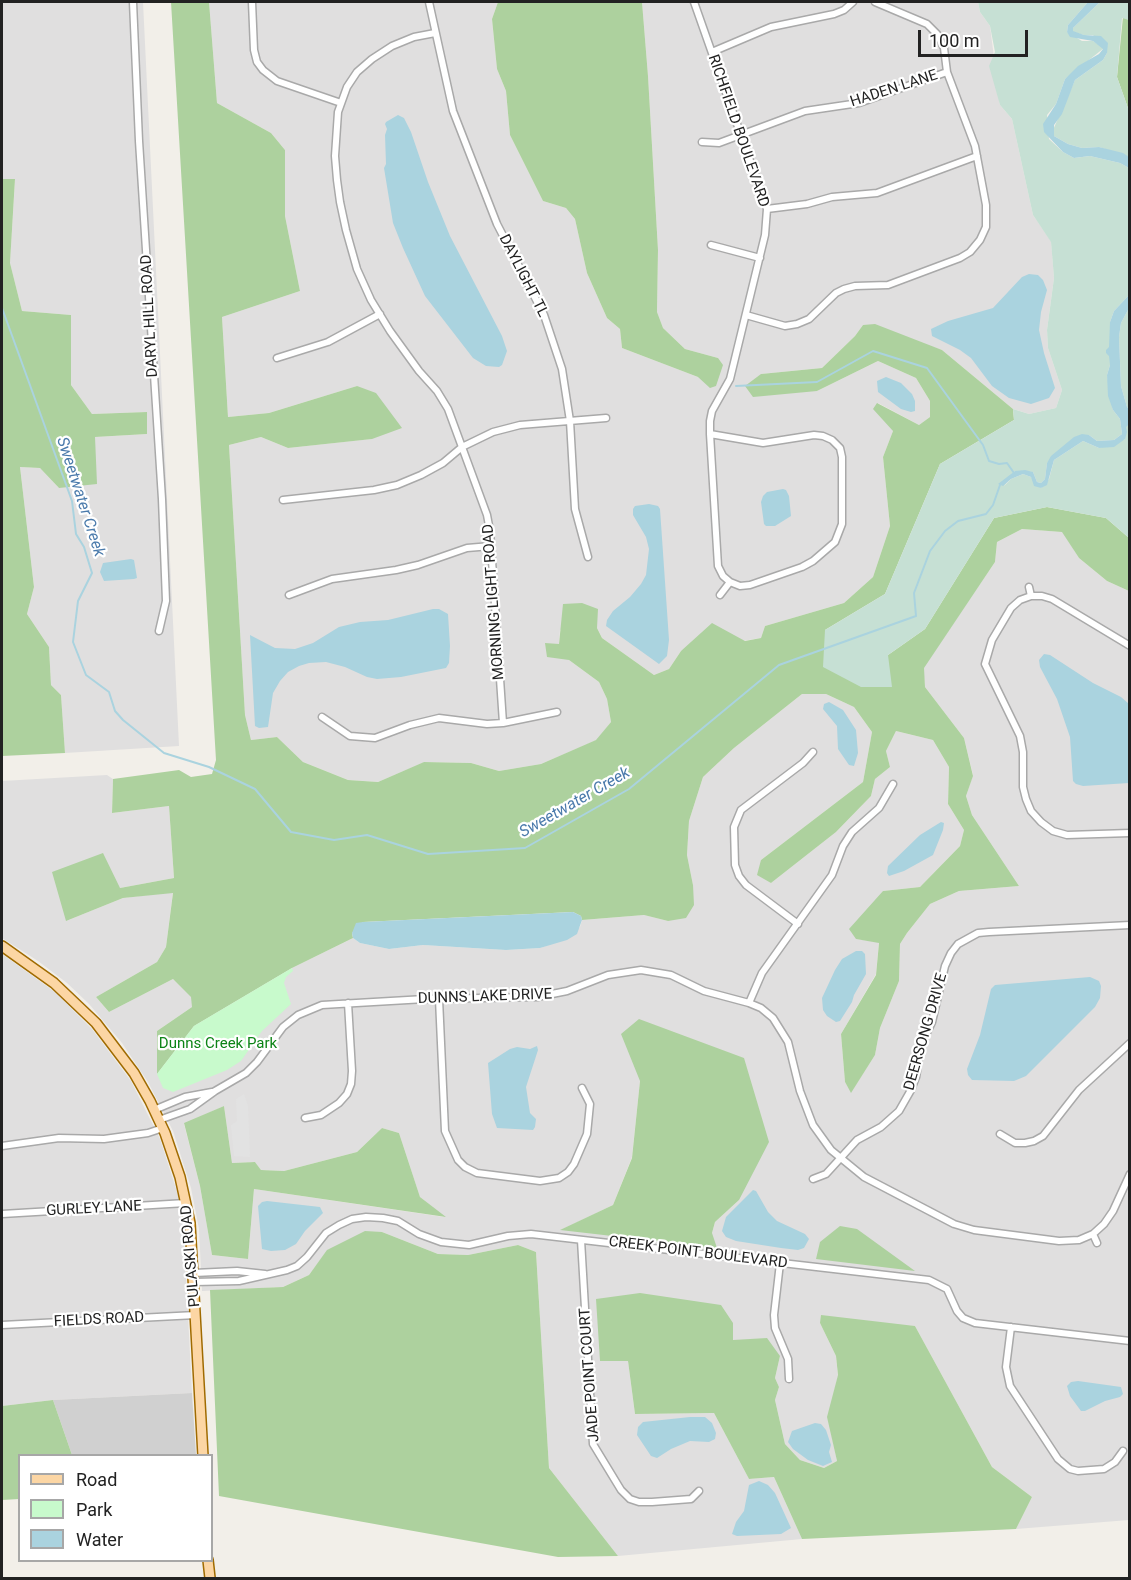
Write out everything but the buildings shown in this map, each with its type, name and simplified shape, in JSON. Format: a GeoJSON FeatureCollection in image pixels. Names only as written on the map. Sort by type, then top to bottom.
{"type":"FeatureCollection","features":[{"type":"Feature","properties":{"kind":"main road","name":"PULASKI ROAD"},"geometry":{"type":"LineString","coordinates":[[2,946],[54,983],[96,1023],[127,1062],[161,1124],[176,1161],[190,1223],[203,1454]]}},
{"type":"Feature","properties":{"kind":"main road"},"geometry":{"type":"LineString","coordinates":[[208,1562],[210,1578]]}},
{"type":"Feature","properties":{"kind":"street","name":"DARYL HILL ROAD"},"geometry":{"type":"LineString","coordinates":[[132,2],[162,499],[165,602],[159,630]]}},
{"type":"Feature","properties":{"kind":"street"},"geometry":{"type":"LineString","coordinates":[[252,2],[254,50],[257,62],[263,70],[277,81],[341,103]]}},
{"type":"Feature","properties":{"kind":"street","name":"DAYLIGHT TL"},"geometry":{"type":"LineString","coordinates":[[429,2],[453,111],[497,224],[544,315],[562,369],[570,421],[574,509],[588,556]]}},
{"type":"Feature","properties":{"kind":"street","name":"RICHFIELD BOULEVARD"},"geometry":{"type":"LineString","coordinates":[[694,2],[767,209],[760,258],[730,379],[712,411],[710,434],[718,566],[723,576],[730,582]]}},
{"type":"Feature","properties":{"kind":"street"},"geometry":{"type":"LineString","coordinates":[[712,52],[771,27],[834,14],[853,2]]}},
{"type":"Feature","properties":{"kind":"street"},"geometry":{"type":"LineString","coordinates":[[746,315],[785,326],[797,324],[809,319],[844,289],[855,286],[888,285],[960,258],[980,240],[986,227],[987,205],[977,156],[969,128],[947,72],[945,48],[937,34],[927,24],[875,2]]}},
{"type":"Feature","properties":{"kind":"street","name":"MORNING LIGHT ROAD"},"geometry":{"type":"LineString","coordinates":[[435,33],[414,37],[392,46],[357,72],[347,87],[338,112],[335,156],[340,202],[357,268],[380,314],[448,409],[488,515],[503,723]]}},
{"type":"Feature","properties":{"kind":"street","name":"HADEN LANE"},"geometry":{"type":"LineString","coordinates":[[702,142],[719,143],[804,111],[859,103],[947,72]]}},
{"type":"Feature","properties":{"kind":"street"},"geometry":{"type":"LineString","coordinates":[[767,209],[807,204],[832,197],[877,193],[977,156]]}},
{"type":"Feature","properties":{"kind":"street"},"geometry":{"type":"LineString","coordinates":[[711,246],[760,258]]}},
{"type":"Feature","properties":{"kind":"street"},"geometry":{"type":"LineString","coordinates":[[277,358],[328,342],[380,314]]}},
{"type":"Feature","properties":{"kind":"street"},"geometry":{"type":"LineString","coordinates":[[284,500],[374,490],[397,485],[443,464],[462,447],[493,432],[520,425],[606,418]]}},
{"type":"Feature","properties":{"kind":"street"},"geometry":{"type":"LineString","coordinates":[[710,434],[763,443],[814,435],[823,436],[832,440],[840,448],[842,458],[842,524],[835,542],[813,561],[802,567],[750,585],[740,586],[730,582],[720,595]]}},
{"type":"Feature","properties":{"kind":"street"},"geometry":{"type":"LineString","coordinates":[[289,595],[332,579],[396,570],[467,548],[491,546]]}},
{"type":"Feature","properties":{"kind":"street"},"geometry":{"type":"LineString","coordinates":[[1029,587],[1031,596]]}},
{"type":"Feature","properties":{"kind":"street"},"geometry":{"type":"LineString","coordinates":[[1130,646],[1052,599],[1031,596],[1020,600],[1011,608],[992,640],[984,664],[1020,736],[1023,787],[1031,811],[1053,831],[1067,835],[1130,833]]}},
{"type":"Feature","properties":{"kind":"street"},"geometry":{"type":"LineString","coordinates":[[322,717],[350,736],[375,738],[439,718],[487,724],[557,712]]}},
{"type":"Feature","properties":{"kind":"street"},"geometry":{"type":"LineString","coordinates":[[798,924],[746,885],[739,876],[735,865],[734,827],[741,810],[803,763],[813,752]]}},
{"type":"Feature","properties":{"kind":"street"},"geometry":{"type":"LineString","coordinates":[[749,1003],[762,973],[832,875],[843,846],[852,832],[879,807],[893,784]]}},
{"type":"Feature","properties":{"kind":"street","name":"DEERSONG DRIVE"},"geometry":{"type":"LineString","coordinates":[[813,1179],[826,1174],[857,1140],[890,1121],[899,1111],[911,1090],[921,1045],[932,1022],[945,966],[958,944],[978,933],[1130,925]]}},
{"type":"Feature","properties":{"kind":"street","name":"DUNNS LAKE DRIVE"},"geometry":{"type":"LineString","coordinates":[[215,1091],[246,1073],[283,1027],[298,1015],[322,1005],[545,996],[580,987],[624,971],[641,970],[672,975],[704,991],[761,1008],[773,1018],[782,1029],[788,1042],[804,1105],[813,1125],[822,1140],[864,1177],[963,1228],[1059,1241],[1079,1240],[1093,1234]]}},
{"type":"Feature","properties":{"kind":"street"},"geometry":{"type":"LineString","coordinates":[[439,999],[445,1131],[458,1160],[465,1167],[477,1173],[540,1181],[559,1178],[568,1172],[587,1134],[590,1104],[582,1088]]}},
{"type":"Feature","properties":{"kind":"street"},"geometry":{"type":"LineString","coordinates":[[305,1118],[321,1115],[339,1103],[347,1094],[351,1084],[348,1003]]}},
{"type":"Feature","properties":{"kind":"street"},"geometry":{"type":"LineString","coordinates":[[1000,1134],[1015,1143],[1034,1141],[1043,1136],[1079,1090],[1130,1043]]}},
{"type":"Feature","properties":{"kind":"street"},"geometry":{"type":"LineString","coordinates":[[154,1110],[185,1097],[215,1091]]}},
{"type":"Feature","properties":{"kind":"street"},"geometry":{"type":"LineString","coordinates":[[2,1146],[59,1138],[104,1139],[148,1133],[190,1109],[215,1091]]}},
{"type":"Feature","properties":{"kind":"street"},"geometry":{"type":"LineString","coordinates":[[1097,1243],[1093,1234],[1113,1211],[1130,1174]]}},
{"type":"Feature","properties":{"kind":"street","name":"GURLEY LANE"},"geometry":{"type":"LineString","coordinates":[[2,1214],[186,1203]]}},
{"type":"Feature","properties":{"kind":"street","name":"CREEK POINT BOULEVARD"},"geometry":{"type":"LineString","coordinates":[[194,1277],[238,1281],[272,1275],[297,1266],[326,1233],[339,1225],[366,1217],[383,1218],[398,1221],[419,1234],[441,1242],[469,1245],[508,1236],[531,1234],[929,1280],[947,1289],[957,1311],[963,1318],[975,1323],[1130,1341]]}},
{"type":"Feature","properties":{"kind":"street","name":"JADE POINT COURT"},"geometry":{"type":"LineString","coordinates":[[581,1240],[593,1444],[621,1490],[630,1499],[652,1502],[691,1498],[699,1491]]}},
{"type":"Feature","properties":{"kind":"street"},"geometry":{"type":"LineString","coordinates":[[780,1263],[774,1315],[775,1328],[788,1359],[789,1379]]}},
{"type":"Feature","properties":{"kind":"street","name":"FIELDS ROAD"},"geometry":{"type":"LineString","coordinates":[[2,1325],[196,1315]]}},
{"type":"Feature","properties":{"kind":"street"},"geometry":{"type":"LineString","coordinates":[[1011,1327],[1006,1367],[1007,1378],[1058,1459],[1070,1469],[1078,1471],[1104,1469],[1115,1462],[1123,1451]]}},
{"type":"Feature","properties":{"kind":"shaded area"},"geometry":{"type":"Polygon","coordinates":[[[2,2],[143,2],[179,746],[65,753],[61,695],[51,685],[49,647],[27,614],[34,587],[20,467],[40,468],[59,488],[95,437],[147,434],[147,412],[92,414],[71,385],[71,315],[22,311],[10,263],[15,180],[2,179],[2,2]]]}},
{"type":"Feature","properties":{"kind":"shaded area"},"geometry":{"type":"Polygon","coordinates":[[[209,2],[498,2],[492,19],[497,69],[506,91],[510,135],[543,201],[566,208],[575,219],[587,273],[607,318],[620,329],[622,348],[698,377],[718,358],[685,349],[663,328],[657,312],[658,250],[642,2],[978,2],[980,12],[990,26],[1000,105],[1012,119],[1033,215],[1051,241],[1054,278],[1047,330],[1048,348],[1062,390],[1056,408],[1029,414],[1013,409],[942,350],[863,325],[855,336],[822,368],[761,374],[817,391],[878,361],[916,378],[930,401],[930,417],[919,425],[878,403],[893,431],[883,457],[890,526],[873,577],[844,603],[765,626],[761,638],[681,651],[669,669],[654,675],[602,638],[597,628],[560,630],[559,645],[569,660],[599,682],[607,699],[611,722],[597,740],[541,764],[499,771],[471,763],[425,762],[378,782],[348,780],[303,762],[277,737],[251,740],[245,715],[229,445],[261,437],[288,448],[371,439],[357,386],[269,413],[228,417],[222,317],[300,291],[285,216],[285,150],[271,133],[217,103],[209,2]]]}},
{"type":"Feature","properties":{"kind":"shaded area"},"geometry":{"type":"Polygon","coordinates":[[[1022,529],[1063,532],[1079,558],[1107,581],[1129,591],[1129,1520],[1016,1529],[1032,1497],[992,1467],[915,1326],[820,1323],[836,1356],[838,1376],[828,1417],[837,1461],[824,1468],[800,1460],[785,1444],[775,1400],[779,1387],[775,1378],[780,1356],[628,1361],[635,1414],[714,1413],[749,1479],[774,1477],[802,1539],[618,1556],[549,1468],[536,1252],[518,1245],[468,1255],[438,1254],[382,1232],[328,1250],[309,1275],[283,1287],[202,1291],[199,1229],[191,1188],[173,1131],[148,1082],[122,1043],[89,1004],[67,983],[38,961],[2,938],[2,781],[107,775],[113,779],[112,813],[169,806],[174,878],[120,888],[66,921],[123,898],[173,892],[166,947],[157,962],[96,997],[109,1012],[173,979],[192,997],[192,1007],[157,1031],[158,1073],[194,1026],[292,968],[353,938],[360,943],[389,949],[423,945],[506,950],[540,948],[553,943],[580,927],[582,920],[644,915],[668,921],[693,885],[687,855],[689,821],[703,777],[734,748],[802,694],[826,694],[854,707],[872,732],[863,782],[761,860],[771,883],[836,832],[871,796],[875,779],[890,767],[886,751],[896,731],[933,740],[949,767],[948,804],[964,830],[960,846],[920,887],[883,891],[856,939],[879,942],[876,974],[841,1034],[845,1082],[851,1092],[875,1055],[880,1028],[899,981],[900,944],[930,904],[959,891],[1019,886],[972,815],[966,796],[973,775],[964,738],[925,687],[923,668],[995,562],[997,542],[1022,529]],[[640,1081],[632,1157],[613,1205],[561,1230],[712,1233],[715,1222],[739,1200],[640,1081]],[[224,1106],[184,1124],[200,1186],[212,1255],[248,1259],[254,1189],[444,1217],[420,1197],[399,1133],[382,1128],[357,1152],[284,1171],[261,1170],[255,1162],[232,1163],[224,1106]]]}},
{"type":"Feature","properties":{"kind":"shaded area"},"geometry":{"type":"Polygon","coordinates":[[[2,954],[55,992],[92,1029],[131,1081],[160,1139],[178,1195],[183,1219],[192,1393],[53,1400],[2,1406],[2,954]]]}},
{"type":"Feature","properties":{"kind":"shaded area"},"geometry":{"type":"Polygon","coordinates":[[[244,1094],[248,1106],[250,1157],[234,1156],[231,1125],[237,1121],[236,1099],[244,1094]]]}},
{"type":"Feature","properties":{"kind":"shaded area"},"geometry":{"type":"Polygon","coordinates":[[[192,1393],[196,1454],[72,1454],[53,1400],[192,1393]]]}},
{"type":"Feature","properties":{"kind":"green space"},"geometry":{"type":"Polygon","coordinates":[[[171,2],[209,2],[217,103],[271,133],[285,150],[285,216],[300,291],[222,317],[228,417],[269,413],[357,386],[376,393],[402,428],[372,439],[288,448],[261,437],[229,445],[245,715],[251,740],[277,737],[303,762],[348,780],[378,782],[424,762],[471,763],[499,771],[541,764],[596,740],[611,722],[607,699],[599,682],[569,660],[547,657],[545,643],[559,644],[563,604],[582,603],[598,609],[597,628],[602,638],[654,675],[669,669],[681,651],[712,623],[745,641],[761,638],[765,626],[844,603],[873,577],[890,526],[883,457],[893,431],[873,409],[877,403],[919,425],[930,417],[930,401],[916,378],[878,361],[817,391],[753,397],[745,386],[761,374],[822,368],[855,336],[863,325],[875,324],[942,350],[1013,409],[1014,420],[940,464],[885,594],[825,630],[888,655],[925,629],[994,518],[1047,507],[1106,518],[1129,538],[1129,591],[1107,581],[1079,558],[1062,532],[1022,529],[997,542],[995,562],[924,668],[925,687],[964,738],[973,776],[966,796],[972,815],[1019,886],[959,891],[930,904],[900,944],[899,981],[880,1028],[875,1055],[851,1093],[845,1082],[841,1034],[876,975],[879,943],[856,939],[849,929],[883,891],[920,887],[960,846],[964,830],[948,804],[949,767],[933,740],[896,731],[886,751],[890,767],[875,779],[871,796],[836,832],[771,883],[757,875],[761,860],[863,782],[872,732],[854,707],[826,694],[802,694],[734,748],[703,777],[689,821],[687,855],[694,905],[686,918],[668,921],[644,915],[582,920],[581,916],[573,912],[363,922],[352,933],[353,938],[292,968],[194,1026],[157,1074],[157,1031],[192,1007],[191,997],[173,979],[109,1012],[96,997],[157,962],[166,947],[173,893],[123,898],[66,921],[52,872],[103,853],[120,888],[174,878],[169,806],[112,813],[113,779],[179,770],[191,777],[212,774],[216,760],[171,2]]]}},
{"type":"Feature","properties":{"kind":"green space"},"geometry":{"type":"Polygon","coordinates":[[[498,2],[642,2],[658,250],[657,312],[663,328],[685,349],[718,358],[723,365],[716,386],[710,388],[698,377],[622,348],[620,329],[607,318],[587,273],[575,219],[566,208],[543,201],[510,135],[506,91],[497,69],[492,19],[498,2]]]}},
{"type":"Feature","properties":{"kind":"green space"},"geometry":{"type":"Polygon","coordinates":[[[978,2],[1088,2],[1068,25],[1067,32],[1082,41],[1093,41],[1104,48],[1065,79],[1056,104],[1047,115],[1049,139],[1063,152],[1074,158],[1090,156],[1120,163],[1129,168],[1129,295],[1114,311],[1110,322],[1110,365],[1107,375],[1113,410],[1120,419],[1122,434],[1114,440],[1097,441],[1089,435],[1047,463],[1045,479],[1041,483],[1037,482],[1033,472],[1015,471],[1004,486],[1011,479],[1023,474],[1031,477],[1041,488],[1049,479],[1054,460],[1083,441],[1099,448],[1125,439],[1125,426],[1129,424],[1129,538],[1106,518],[1047,507],[994,518],[925,629],[888,655],[892,687],[861,687],[823,667],[825,630],[885,594],[940,464],[1014,420],[1013,409],[1029,414],[1056,408],[1062,390],[1048,348],[1047,330],[1054,278],[1051,242],[1033,215],[1012,119],[1000,105],[989,66],[995,52],[990,26],[980,12],[978,2]]]}},
{"type":"Feature","properties":{"kind":"green space"},"geometry":{"type":"Polygon","coordinates":[[[1100,2],[1129,2],[1129,20],[1122,18],[1117,77],[1129,111],[1129,157],[1099,147],[1082,148],[1068,144],[1054,136],[1053,130],[1075,80],[1103,60],[1107,53],[1093,35],[1073,32],[1073,28],[1100,2]]]}},
{"type":"Feature","properties":{"kind":"green space"},"geometry":{"type":"Polygon","coordinates":[[[1123,17],[1129,20],[1129,111],[1117,77],[1123,17]]]}},
{"type":"Feature","properties":{"kind":"green space"},"geometry":{"type":"Polygon","coordinates":[[[2,179],[15,179],[10,263],[22,311],[71,315],[71,385],[92,414],[147,412],[147,434],[95,437],[97,484],[59,488],[40,468],[20,467],[34,587],[27,614],[49,647],[51,685],[61,695],[65,753],[2,756],[2,179]]]}},
{"type":"Feature","properties":{"kind":"green space"},"geometry":{"type":"Polygon","coordinates":[[[1129,308],[1129,409],[1121,386],[1119,337],[1121,323],[1129,308]]]}},
{"type":"Feature","properties":{"kind":"green space","name":"Dunns Creek Park"},"geometry":{"type":"Polygon","coordinates":[[[292,968],[293,971],[286,977],[284,983],[291,1004],[262,1031],[241,1061],[227,1070],[173,1092],[163,1088],[157,1074],[194,1026],[292,968]]]}},
{"type":"Feature","properties":{"kind":"green space"},"geometry":{"type":"Polygon","coordinates":[[[639,1019],[744,1058],[769,1142],[739,1200],[715,1222],[712,1233],[717,1248],[560,1230],[613,1205],[632,1158],[640,1081],[621,1034],[639,1019]]]}},
{"type":"Feature","properties":{"kind":"green space"},"geometry":{"type":"Polygon","coordinates":[[[224,1106],[232,1163],[255,1162],[261,1170],[284,1171],[357,1152],[382,1128],[399,1133],[420,1197],[446,1217],[254,1189],[248,1259],[212,1255],[200,1186],[184,1123],[224,1106]]]}},
{"type":"Feature","properties":{"kind":"green space"},"geometry":{"type":"Polygon","coordinates":[[[840,1226],[857,1229],[915,1271],[816,1259],[820,1242],[840,1226]]]}},
{"type":"Feature","properties":{"kind":"green space"},"geometry":{"type":"Polygon","coordinates":[[[365,1231],[382,1232],[438,1254],[468,1255],[518,1245],[536,1252],[549,1468],[618,1556],[558,1557],[219,1496],[210,1290],[283,1287],[309,1275],[327,1250],[365,1231]]]}},
{"type":"Feature","properties":{"kind":"green space"},"geometry":{"type":"Polygon","coordinates":[[[640,1293],[721,1305],[733,1323],[733,1340],[767,1338],[780,1356],[775,1378],[779,1387],[775,1400],[785,1444],[800,1460],[824,1468],[837,1461],[827,1417],[838,1375],[836,1356],[820,1323],[821,1315],[915,1326],[992,1467],[1032,1497],[1016,1529],[802,1539],[774,1477],[749,1479],[714,1413],[635,1414],[628,1361],[600,1361],[596,1299],[640,1293]]]}},
{"type":"Feature","properties":{"kind":"green space"},"geometry":{"type":"Polygon","coordinates":[[[53,1400],[72,1454],[18,1454],[18,1499],[2,1500],[2,1406],[53,1400]]]}},
{"type":"Feature","properties":{"kind":"water"},"geometry":{"type":"Polygon","coordinates":[[[1088,2],[1100,2],[1073,28],[1073,31],[1084,35],[1101,36],[1108,43],[1107,53],[1103,60],[1075,80],[1062,114],[1054,125],[1054,136],[1068,144],[1082,148],[1099,147],[1123,153],[1129,157],[1129,168],[1120,163],[1090,156],[1074,158],[1063,152],[1044,132],[1043,124],[1056,104],[1065,79],[1078,66],[1099,54],[1103,49],[1093,41],[1070,37],[1067,32],[1068,25],[1088,2]]]}},
{"type":"Feature","properties":{"kind":"water"},"geometry":{"type":"Polygon","coordinates":[[[398,115],[404,118],[411,132],[450,236],[502,336],[507,351],[499,367],[486,366],[473,358],[425,296],[403,248],[393,223],[384,168],[387,129],[385,124],[398,115]]]}},
{"type":"Feature","properties":{"kind":"water"},"geometry":{"type":"Polygon","coordinates":[[[1029,274],[1038,275],[1047,290],[1039,330],[1055,388],[1049,398],[1031,404],[1009,398],[992,386],[971,358],[932,336],[931,329],[948,321],[993,308],[1022,277],[1029,274]]]}},
{"type":"Feature","properties":{"kind":"water"},"geometry":{"type":"Polygon","coordinates":[[[1129,295],[1129,308],[1121,323],[1119,337],[1121,386],[1129,409],[1129,424],[1126,427],[1125,439],[1114,447],[1099,448],[1083,441],[1054,460],[1047,485],[1041,488],[1034,486],[1031,477],[1023,474],[1011,479],[1003,486],[998,484],[1015,471],[1025,470],[1033,472],[1037,482],[1041,483],[1045,479],[1047,463],[1051,456],[1074,437],[1082,434],[1089,435],[1097,441],[1114,440],[1122,434],[1120,419],[1113,410],[1108,396],[1107,375],[1110,365],[1106,350],[1109,347],[1110,322],[1114,311],[1129,295]]]}},
{"type":"Feature","properties":{"kind":"water"},"geometry":{"type":"Polygon","coordinates":[[[886,377],[901,383],[912,394],[915,411],[901,409],[878,392],[877,381],[886,377]]]}},
{"type":"Feature","properties":{"kind":"water"},"geometry":{"type":"Polygon","coordinates":[[[783,489],[789,496],[791,516],[775,526],[766,526],[761,502],[763,496],[767,492],[783,489]]]}},
{"type":"Feature","properties":{"kind":"water"},"geometry":{"type":"Polygon","coordinates":[[[649,504],[658,506],[660,509],[669,640],[667,656],[659,664],[606,626],[613,611],[630,597],[646,575],[649,549],[646,537],[633,515],[633,509],[635,506],[649,504]]]}},
{"type":"Feature","properties":{"kind":"water"},"geometry":{"type":"Polygon","coordinates":[[[134,560],[137,578],[104,581],[100,572],[103,563],[134,560]]]}},
{"type":"Feature","properties":{"kind":"water"},"geometry":{"type":"Polygon","coordinates":[[[439,609],[448,614],[450,646],[449,663],[446,668],[401,677],[377,679],[326,662],[299,666],[288,672],[273,693],[268,727],[255,726],[250,635],[275,648],[295,649],[313,643],[339,627],[360,622],[388,620],[439,609]]]}},
{"type":"Feature","properties":{"kind":"water"},"geometry":{"type":"Polygon","coordinates":[[[1044,654],[1050,655],[1129,704],[1129,783],[1083,786],[1073,781],[1070,737],[1057,699],[1040,667],[1039,660],[1044,654]]]}},
{"type":"Feature","properties":{"kind":"water"},"geometry":{"type":"Polygon","coordinates":[[[829,702],[843,710],[856,730],[858,753],[854,766],[849,765],[838,749],[837,726],[823,709],[824,704],[829,702]]]}},
{"type":"Feature","properties":{"kind":"water"},"geometry":{"type":"Polygon","coordinates":[[[941,822],[944,823],[943,830],[933,855],[904,871],[889,876],[888,866],[920,835],[941,822]]]}},
{"type":"Feature","properties":{"kind":"water"},"geometry":{"type":"Polygon","coordinates":[[[573,912],[581,916],[582,920],[577,934],[567,940],[540,948],[506,950],[423,945],[389,949],[360,943],[353,938],[352,933],[356,923],[363,922],[573,912]]]}},
{"type":"Feature","properties":{"kind":"water"},"geometry":{"type":"Polygon","coordinates":[[[856,951],[862,951],[865,954],[866,974],[852,1002],[840,1021],[836,1022],[823,1010],[822,998],[842,959],[856,951]]]}},
{"type":"Feature","properties":{"kind":"water"},"geometry":{"type":"Polygon","coordinates":[[[1090,977],[1099,981],[1101,986],[1100,998],[1095,1007],[1026,1076],[1014,1081],[972,1080],[967,1069],[980,1035],[991,989],[995,985],[1090,977]]]}},
{"type":"Feature","properties":{"kind":"water"},"geometry":{"type":"Polygon","coordinates":[[[537,1046],[538,1050],[526,1087],[530,1113],[536,1119],[535,1127],[533,1130],[497,1128],[492,1114],[488,1063],[510,1049],[517,1047],[530,1049],[537,1046]]]}},
{"type":"Feature","properties":{"kind":"water"},"geometry":{"type":"Polygon","coordinates":[[[753,1190],[777,1221],[805,1234],[809,1239],[804,1248],[798,1250],[781,1248],[736,1241],[726,1237],[722,1231],[726,1217],[753,1190]]]}},
{"type":"Feature","properties":{"kind":"water"},"geometry":{"type":"Polygon","coordinates":[[[267,1201],[320,1207],[323,1213],[296,1244],[285,1250],[271,1251],[262,1249],[258,1206],[267,1201]]]}},
{"type":"Feature","properties":{"kind":"water"},"geometry":{"type":"Polygon","coordinates":[[[1071,1382],[1121,1387],[1123,1394],[1081,1411],[1070,1396],[1067,1386],[1071,1382]]]}},
{"type":"Feature","properties":{"kind":"water"},"geometry":{"type":"Polygon","coordinates":[[[705,1417],[712,1423],[716,1433],[715,1439],[709,1442],[690,1441],[657,1458],[651,1456],[637,1435],[638,1427],[643,1422],[705,1417]]]}},
{"type":"Feature","properties":{"kind":"water"},"geometry":{"type":"Polygon","coordinates":[[[815,1423],[821,1424],[826,1430],[831,1445],[829,1452],[832,1462],[823,1466],[808,1460],[793,1449],[788,1442],[792,1431],[815,1423]]]}},
{"type":"Feature","properties":{"kind":"water"},"geometry":{"type":"Polygon","coordinates":[[[759,1481],[768,1485],[775,1493],[791,1528],[781,1534],[737,1536],[732,1534],[736,1522],[744,1511],[749,1485],[759,1481]]]}},
{"type":"Feature","properties":{"kind":"waterway","name":"Sweetwater Creek"},"geometry":{"type":"LineString","coordinates":[[2,308],[72,501],[76,534],[84,547],[92,573],[78,601],[73,642],[86,675],[109,692],[115,711],[123,720],[164,753],[209,767],[255,789],[291,832],[334,840],[367,835],[428,854],[525,848],[629,789],[779,665],[916,616],[914,593],[930,551],[945,531],[958,521],[986,514],[993,505],[1000,485]]}},
{"type":"Feature","properties":{"kind":"waterway"},"geometry":{"type":"LineString","coordinates":[[736,386],[817,382],[873,351],[927,368],[983,445],[989,461],[999,464],[1007,463],[1014,473]]}}]}
